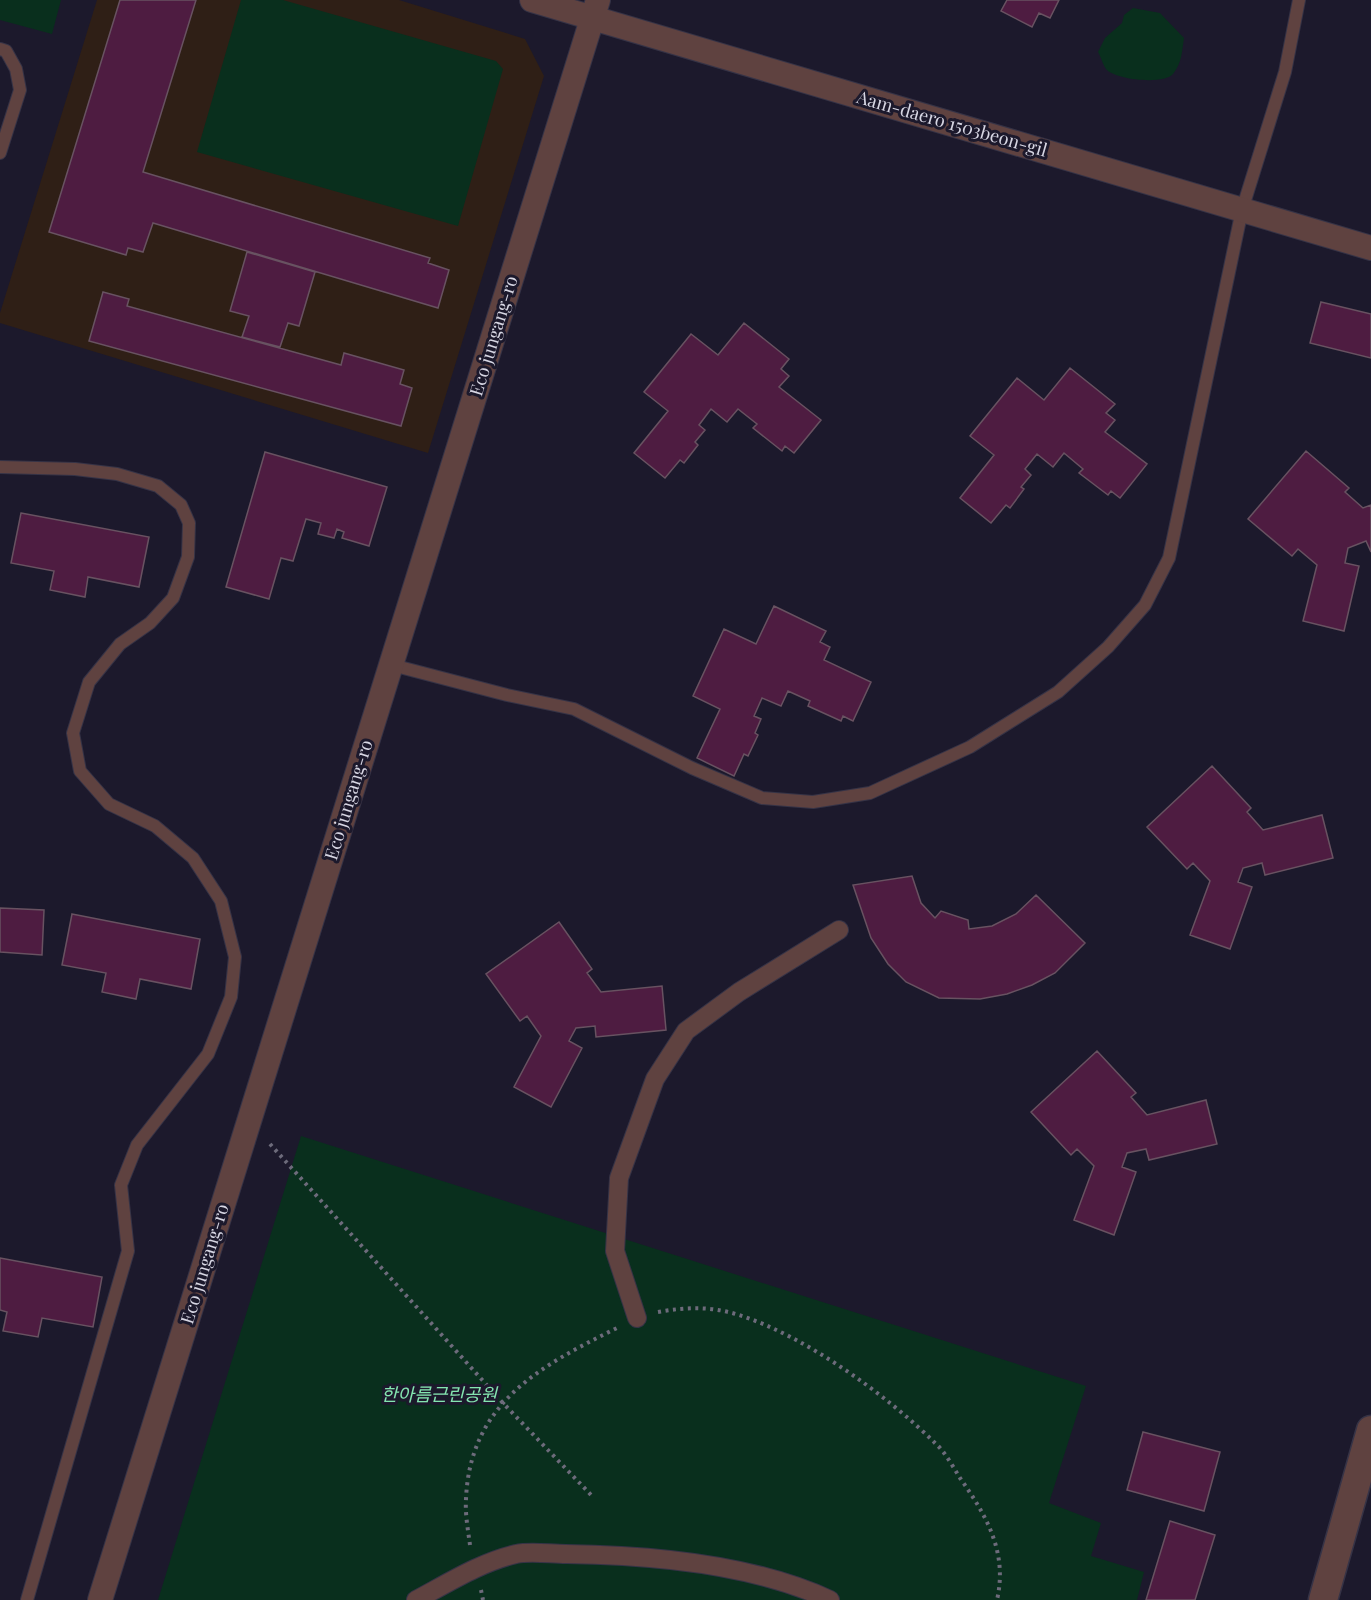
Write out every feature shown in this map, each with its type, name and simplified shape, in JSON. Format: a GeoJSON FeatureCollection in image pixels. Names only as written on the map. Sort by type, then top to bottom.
{"type":"FeatureCollection","features":[{"type":"Feature","properties":{"kind":"street","name":"Aam-daero 1503beon-gil"},"geometry":{"type":"LineString","coordinates":[[532,0],[596,9],[1371,248]]}},
{"type":"Feature","properties":{"kind":"street","name":"Eco jungang-ro"},"geometry":{"type":"LineString","coordinates":[[100,1600],[596,9]]}},
{"type":"Feature","properties":{"kind":"street"},"geometry":{"type":"LineString","coordinates":[[637,1318],[615,1251],[619,1178],[655,1079],[686,1031],[739,992],[839,930]]}},
{"type":"Feature","properties":{"kind":"street"},"geometry":{"type":"LineString","coordinates":[[1323,1600],[1371,1430]]}},
{"type":"Feature","properties":{"kind":"street"},"geometry":{"type":"LineString","coordinates":[[417,1600],[478,1569],[519,1554],[598,1555],[678,1561],[755,1575],[810,1591],[830,1600]]}},
{"type":"Feature","properties":{"kind":"lane"},"geometry":{"type":"LineString","coordinates":[[392,665],[574,710],[692,768],[762,798],[813,802],[870,793],[970,747],[1058,692],[1100,655],[1145,606],[1165,567],[1174,535],[1242,210],[1285,72],[1299,0]]}},
{"type":"Feature","properties":{"kind":"lane"},"geometry":{"type":"LineString","coordinates":[[0,49],[6,51],[16,69],[20,90],[0,153]]}},
{"type":"Feature","properties":{"kind":"lane"},"geometry":{"type":"LineString","coordinates":[[0,467],[75,469],[117,474],[158,486],[181,505],[189,523],[188,557],[173,597],[150,623],[120,645],[89,682],[73,733],[80,771],[109,804],[155,826],[193,858],[221,901],[235,957],[231,997],[208,1054],[137,1145],[121,1185],[128,1251],[27,1600]]}},
{"type":"Feature","properties":{"kind":"path"},"geometry":{"type":"LineString","coordinates":[[249,1121],[502,1402],[593,1497]]}},
{"type":"Feature","properties":{"kind":"path"},"geometry":{"type":"LineString","coordinates":[[483,1600],[478,1569],[470,1548],[465,1501],[470,1466],[483,1433],[502,1402],[522,1383],[553,1363],[637,1318],[689,1306],[737,1314],[820,1352],[902,1414],[938,1446],[982,1509],[999,1553],[997,1600]]}},
{"type":"Feature","properties":{"kind":"shaded area"},"geometry":{"type":"Polygon","coordinates":[[[97,0],[399,0],[525,39],[544,76],[428,453],[0,323],[0,313],[97,0]]]}},
{"type":"Feature","properties":{"kind":"green space"},"geometry":{"type":"Polygon","coordinates":[[[0,0],[61,0],[52,34],[0,20],[0,0]]]}},
{"type":"Feature","properties":{"kind":"green space"},"geometry":{"type":"Polygon","coordinates":[[[241,0],[283,0],[496,61],[503,69],[458,226],[197,152],[241,0]]]}},
{"type":"Feature","properties":{"kind":"green space"},"geometry":{"type":"Polygon","coordinates":[[[1133,8],[1160,13],[1184,38],[1178,66],[1168,77],[1140,80],[1119,76],[1106,69],[1098,52],[1105,38],[1122,23],[1124,15],[1133,8]]]}},
{"type":"Feature","properties":{"kind":"green space","name":"한아름근린공원"},"geometry":{"type":"Polygon","coordinates":[[[301,1136],[1086,1386],[1049,1503],[1101,1523],[1091,1556],[1144,1572],[1137,1600],[158,1600],[301,1136]]]}},
{"type":"Feature","properties":{"kind":"building"},"geometry":{"type":"Polygon","coordinates":[[[120,0],[196,0],[143,172],[430,258],[428,263],[449,270],[438,308],[153,223],[143,252],[128,248],[126,255],[49,232],[120,0]]]}},
{"type":"Feature","properties":{"kind":"building"},"geometry":{"type":"Polygon","coordinates":[[[1007,0],[1059,0],[1050,18],[1039,13],[1032,27],[1001,11],[1007,0]]]}},
{"type":"Feature","properties":{"kind":"building"},"geometry":{"type":"Polygon","coordinates":[[[247,252],[315,272],[299,326],[288,323],[280,347],[242,337],[249,316],[230,311],[247,252]]]}},
{"type":"Feature","properties":{"kind":"building"},"geometry":{"type":"Polygon","coordinates":[[[103,292],[129,299],[127,306],[341,365],[344,353],[404,370],[400,384],[412,388],[401,426],[89,341],[103,292]]]}},
{"type":"Feature","properties":{"kind":"building"},"geometry":{"type":"Polygon","coordinates":[[[1321,302],[1371,314],[1371,358],[1310,343],[1321,302]]]}},
{"type":"Feature","properties":{"kind":"building"},"geometry":{"type":"Polygon","coordinates":[[[744,323],[789,359],[781,369],[789,376],[779,387],[821,420],[794,453],[785,446],[782,451],[753,428],[757,424],[738,409],[727,422],[711,409],[699,425],[705,430],[695,442],[698,445],[684,463],[680,460],[665,478],[634,453],[668,411],[644,392],[691,334],[718,355],[744,323]]]}},
{"type":"Feature","properties":{"kind":"building"},"geometry":{"type":"Polygon","coordinates":[[[1070,368],[1115,404],[1106,413],[1115,420],[1105,432],[1147,464],[1120,498],[1111,491],[1108,495],[1079,473],[1083,469],[1064,453],[1053,467],[1037,454],[1025,469],[1031,475],[1021,487],[1024,489],[1010,508],[1006,505],[991,523],[960,498],[994,455],[970,436],[1017,378],[1044,400],[1070,368]]]}},
{"type":"Feature","properties":{"kind":"building"},"geometry":{"type":"Polygon","coordinates":[[[1306,451],[1349,488],[1345,492],[1363,508],[1371,505],[1371,552],[1366,541],[1348,548],[1345,563],[1359,566],[1344,631],[1303,621],[1317,565],[1298,549],[1292,556],[1248,519],[1306,451]]]}},
{"type":"Feature","properties":{"kind":"building"},"geometry":{"type":"Polygon","coordinates":[[[265,452],[387,487],[369,546],[342,538],[344,532],[337,529],[334,538],[318,534],[321,523],[306,519],[293,561],[281,558],[269,599],[226,587],[265,452]]]}},
{"type":"Feature","properties":{"kind":"building"},"geometry":{"type":"Polygon","coordinates":[[[21,513],[149,537],[139,587],[88,577],[85,597],[50,590],[54,571],[11,563],[21,513]]]}},
{"type":"Feature","properties":{"kind":"building"},"geometry":{"type":"Polygon","coordinates":[[[774,606],[826,631],[820,642],[830,647],[824,660],[871,682],[853,721],[843,716],[841,721],[808,706],[810,701],[788,691],[781,706],[762,698],[754,716],[761,719],[755,733],[758,735],[748,756],[744,754],[734,776],[697,758],[720,709],[693,696],[724,629],[756,644],[774,606]]]}},
{"type":"Feature","properties":{"kind":"building"},"geometry":{"type":"Polygon","coordinates":[[[1212,766],[1251,808],[1247,812],[1263,830],[1322,815],[1333,858],[1265,875],[1262,863],[1243,868],[1238,882],[1252,887],[1230,949],[1190,935],[1210,881],[1193,863],[1187,869],[1147,827],[1212,766]]]}},
{"type":"Feature","properties":{"kind":"building"},"geometry":{"type":"Polygon","coordinates":[[[912,876],[921,903],[935,918],[941,911],[968,920],[969,929],[992,926],[1016,914],[1036,895],[1085,943],[1055,973],[1032,985],[1007,994],[980,999],[939,998],[906,982],[888,964],[871,938],[853,885],[912,876]]]}},
{"type":"Feature","properties":{"kind":"building"},"geometry":{"type":"Polygon","coordinates":[[[0,908],[44,910],[42,955],[0,952],[0,908]]]}},
{"type":"Feature","properties":{"kind":"building"},"geometry":{"type":"Polygon","coordinates":[[[72,914],[200,939],[191,989],[140,979],[136,999],[102,992],[106,973],[62,965],[72,914]]]}},
{"type":"Feature","properties":{"kind":"building"},"geometry":{"type":"Polygon","coordinates":[[[559,922],[592,969],[587,973],[601,992],[662,986],[666,1030],[596,1037],[595,1026],[576,1028],[569,1041],[582,1048],[551,1107],[514,1087],[541,1036],[527,1016],[520,1021],[486,974],[559,922]]]}},
{"type":"Feature","properties":{"kind":"building"},"geometry":{"type":"Polygon","coordinates":[[[1097,1051],[1136,1093],[1131,1097],[1147,1115],[1206,1100],[1217,1144],[1149,1160],[1146,1149],[1127,1153],[1122,1167],[1136,1172],[1114,1235],[1074,1220],[1094,1166],[1077,1149],[1071,1155],[1031,1112],[1097,1051]]]}},
{"type":"Feature","properties":{"kind":"building"},"geometry":{"type":"Polygon","coordinates":[[[0,1258],[102,1277],[93,1327],[42,1318],[38,1337],[3,1331],[7,1312],[0,1310],[0,1258]]]}},
{"type":"Feature","properties":{"kind":"building"},"geometry":{"type":"Polygon","coordinates":[[[1143,1432],[1220,1452],[1204,1511],[1127,1490],[1143,1432]]]}},
{"type":"Feature","properties":{"kind":"building"},"geometry":{"type":"Polygon","coordinates":[[[1170,1521],[1215,1535],[1195,1600],[1146,1600],[1170,1521]]]}}]}
